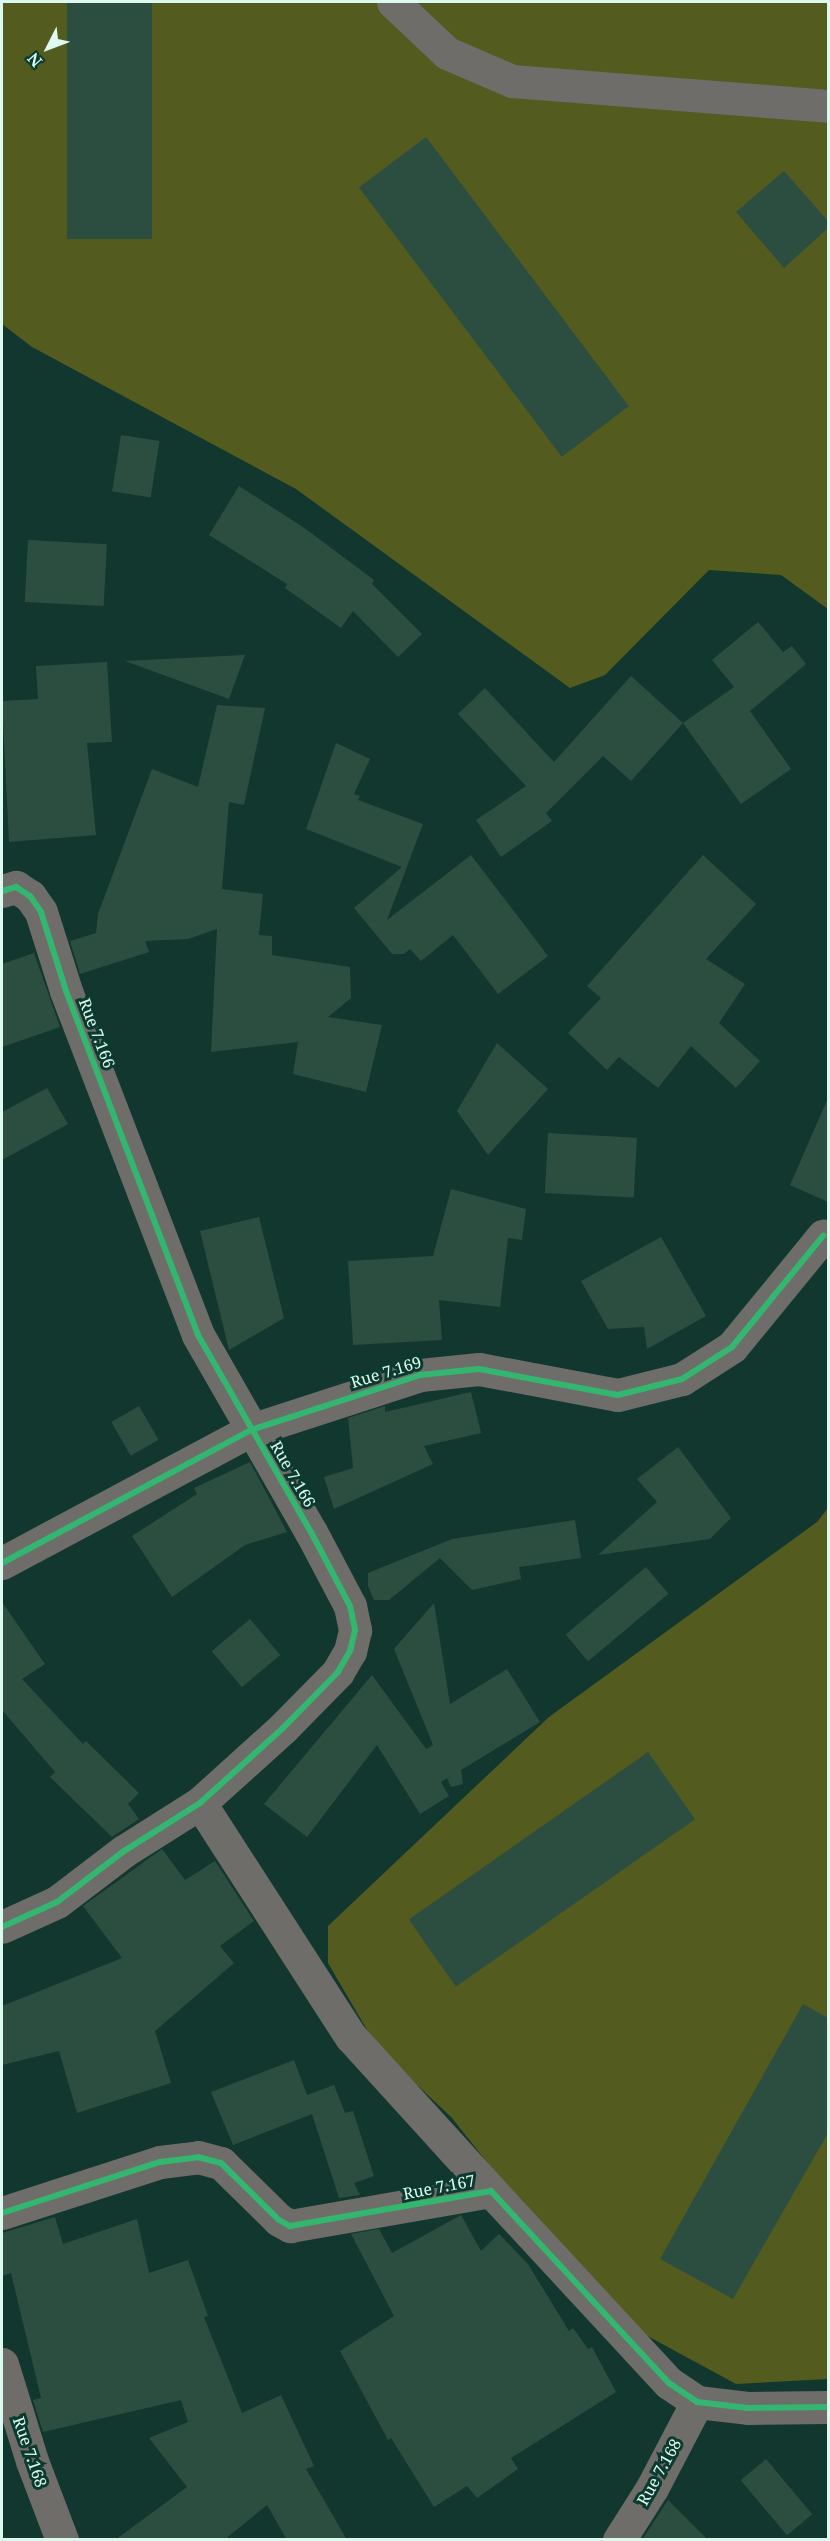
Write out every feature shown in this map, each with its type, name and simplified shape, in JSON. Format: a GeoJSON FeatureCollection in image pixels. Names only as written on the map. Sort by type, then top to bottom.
{"type":"FeatureCollection","features":[{"type":"Feature","properties":{"kind":"street"},"geometry":{"type":"LineString","coordinates":[[393,2],[447,53],[512,81],[828,106]]}},
{"type":"Feature","properties":{"kind":"street","name":"Rue 7.166"},"geometry":{"type":"LineString","coordinates":[[2,1927],[57,1902],[124,1851],[200,1803],[283,1728],[338,1672],[350,1651],[355,1630],[350,1606],[198,1335],[66,991],[40,912],[16,893]]}},
{"type":"Feature","properties":{"kind":"street","name":"Rue 7.169"},"geometry":{"type":"LineString","coordinates":[[2,1563],[251,1430],[420,1375],[450,1369],[479,1369],[618,1395],[682,1379],[732,1347],[823,1236]]}},
{"type":"Feature","properties":{"kind":"street"},"geometry":{"type":"LineString","coordinates":[[200,1803],[351,2037],[490,2191]]}},
{"type":"Feature","properties":{"kind":"street","name":"Rue 7.167"},"geometry":{"type":"LineString","coordinates":[[2,2213],[160,2162],[198,2157],[221,2163],[279,2220],[290,2226],[490,2191],[669,2384],[697,2402],[748,2408],[828,2407]]}},
{"type":"Feature","properties":{"kind":"street","name":"Rue 7.168"},"geometry":{"type":"LineString","coordinates":[[2,2364],[62,2540]]}},
{"type":"Feature","properties":{"kind":"street","name":"Rue 7.168"},"geometry":{"type":"LineString","coordinates":[[619,2540],[652,2488],[697,2402]]}},
{"type":"Feature","properties":{"kind":"green space"},"geometry":{"type":"Polygon","coordinates":[[[2,2],[828,2],[828,609],[781,575],[709,570],[605,675],[570,688],[296,489],[32,347],[2,324],[2,2]]]}},
{"type":"Feature","properties":{"kind":"green space"},"geometry":{"type":"Polygon","coordinates":[[[828,1508],[828,2379],[736,2384],[607,2314],[452,2118],[377,2047],[328,1963],[328,1926],[549,1717],[817,1522],[828,1508]]]}},
{"type":"Feature","properties":{"kind":"building"},"geometry":{"type":"Polygon","coordinates":[[[67,2],[152,2],[152,239],[67,239],[67,2]]]}},
{"type":"Feature","properties":{"kind":"building"},"geometry":{"type":"Polygon","coordinates":[[[426,137],[629,406],[562,457],[359,188],[426,137]]]}},
{"type":"Feature","properties":{"kind":"building"},"geometry":{"type":"Polygon","coordinates":[[[784,171],[828,221],[828,228],[784,268],[736,212],[784,171]]]}},
{"type":"Feature","properties":{"kind":"building"},"geometry":{"type":"Polygon","coordinates":[[[121,435],[160,441],[151,497],[112,491],[121,435]]]}},
{"type":"Feature","properties":{"kind":"building"},"geometry":{"type":"Polygon","coordinates":[[[239,486],[303,527],[374,580],[372,584],[422,634],[398,657],[353,611],[341,628],[285,588],[287,584],[209,535],[239,486]]]}},
{"type":"Feature","properties":{"kind":"building"},"geometry":{"type":"Polygon","coordinates":[[[28,540],[107,544],[104,606],[25,602],[28,540]]]}},
{"type":"Feature","properties":{"kind":"building"},"geometry":{"type":"Polygon","coordinates":[[[758,622],[783,652],[792,646],[806,664],[750,711],[791,769],[741,804],[683,723],[734,687],[712,660],[758,622]]]}},
{"type":"Feature","properties":{"kind":"building"},"geometry":{"type":"Polygon","coordinates":[[[245,655],[229,699],[125,661],[245,655]]]}},
{"type":"Feature","properties":{"kind":"building"},"geometry":{"type":"Polygon","coordinates":[[[107,662],[112,742],[87,743],[96,835],[9,842],[2,701],[38,699],[36,666],[107,662]]]}},
{"type":"Feature","properties":{"kind":"building"},"geometry":{"type":"Polygon","coordinates":[[[631,676],[683,723],[631,781],[603,756],[546,813],[552,821],[501,857],[476,820],[526,786],[458,714],[485,688],[554,762],[631,676]]]}},
{"type":"Feature","properties":{"kind":"building"},"geometry":{"type":"Polygon","coordinates":[[[217,705],[265,708],[244,805],[229,802],[222,889],[263,894],[259,935],[272,936],[272,955],[350,967],[351,998],[328,1017],[382,1025],[366,1092],[293,1074],[298,1042],[211,1052],[217,929],[188,939],[145,941],[149,952],[80,974],[70,941],[96,933],[98,914],[152,769],[198,787],[217,705]]]}},
{"type":"Feature","properties":{"kind":"building"},"geometry":{"type":"Polygon","coordinates":[[[336,743],[370,759],[354,794],[360,796],[358,800],[423,824],[387,920],[471,855],[548,956],[498,994],[453,935],[421,961],[410,949],[404,954],[392,954],[354,908],[402,867],[306,829],[336,743]]]}},
{"type":"Feature","properties":{"kind":"building"},"geometry":{"type":"Polygon","coordinates":[[[703,855],[756,904],[706,959],[745,984],[719,1023],[760,1061],[736,1088],[691,1046],[658,1088],[619,1057],[607,1070],[568,1033],[601,998],[587,986],[703,855]]]}},
{"type":"Feature","properties":{"kind":"building"},"geometry":{"type":"Polygon","coordinates":[[[34,953],[60,1027],[2,1047],[2,964],[34,953]]]}},
{"type":"Feature","properties":{"kind":"building"},"geometry":{"type":"Polygon","coordinates":[[[497,1043],[548,1089],[488,1155],[457,1111],[497,1043]]]}},
{"type":"Feature","properties":{"kind":"building"},"geometry":{"type":"Polygon","coordinates":[[[47,1088],[68,1124],[2,1160],[2,1112],[47,1088]]]}},
{"type":"Feature","properties":{"kind":"building"},"geometry":{"type":"Polygon","coordinates":[[[828,1098],[828,1202],[790,1185],[828,1098]]]}},
{"type":"Feature","properties":{"kind":"building"},"geometry":{"type":"Polygon","coordinates":[[[548,1133],[637,1138],[634,1198],[545,1193],[548,1133]]]}},
{"type":"Feature","properties":{"kind":"building"},"geometry":{"type":"Polygon","coordinates":[[[451,1189],[526,1209],[522,1240],[508,1238],[500,1307],[439,1300],[442,1340],[353,1345],[348,1261],[433,1256],[451,1189]]]}},
{"type":"Feature","properties":{"kind":"building"},"geometry":{"type":"Polygon","coordinates":[[[259,1217],[284,1318],[229,1350],[200,1231],[259,1217]]]}},
{"type":"Feature","properties":{"kind":"building"},"geometry":{"type":"Polygon","coordinates":[[[661,1237],[706,1316],[647,1349],[644,1327],[608,1329],[581,1281],[661,1237]]]}},
{"type":"Feature","properties":{"kind":"building"},"geometry":{"type":"Polygon","coordinates":[[[471,1392],[481,1433],[424,1446],[433,1464],[334,1509],[324,1477],[353,1468],[348,1418],[385,1406],[385,1412],[471,1392]]]}},
{"type":"Feature","properties":{"kind":"building"},"geometry":{"type":"Polygon","coordinates":[[[139,1406],[158,1440],[131,1456],[111,1422],[139,1406]]]}},
{"type":"Feature","properties":{"kind":"building"},"geometry":{"type":"Polygon","coordinates":[[[678,1447],[731,1518],[710,1539],[598,1555],[657,1502],[637,1479],[678,1447]]]}},
{"type":"Feature","properties":{"kind":"building"},"geometry":{"type":"Polygon","coordinates":[[[250,1462],[287,1532],[245,1545],[172,1597],[132,1536],[197,1494],[194,1488],[250,1462]]]}},
{"type":"Feature","properties":{"kind":"building"},"geometry":{"type":"Polygon","coordinates":[[[575,1520],[581,1558],[519,1567],[521,1579],[472,1590],[440,1558],[389,1600],[374,1600],[368,1586],[368,1573],[452,1539],[575,1520]]]}},
{"type":"Feature","properties":{"kind":"building"},"geometry":{"type":"Polygon","coordinates":[[[646,1567],[668,1594],[588,1661],[566,1634],[646,1567]]]}},
{"type":"Feature","properties":{"kind":"building"},"geometry":{"type":"Polygon","coordinates":[[[2,1602],[45,1664],[22,1679],[83,1744],[86,1741],[139,1793],[128,1804],[139,1819],[112,1837],[50,1777],[55,1772],[2,1710],[2,1602]]]}},
{"type":"Feature","properties":{"kind":"building"},"geometry":{"type":"Polygon","coordinates":[[[434,1603],[450,1704],[507,1669],[540,1722],[461,1770],[463,1784],[451,1787],[447,1778],[441,1782],[449,1796],[420,1814],[377,1745],[307,1837],[264,1804],[372,1675],[426,1749],[433,1745],[394,1649],[434,1603]]]}},
{"type":"Feature","properties":{"kind":"building"},"geometry":{"type":"Polygon","coordinates":[[[250,1619],[280,1655],[242,1687],[212,1651],[250,1619]]]}},
{"type":"Feature","properties":{"kind":"building"},"geometry":{"type":"Polygon","coordinates":[[[648,1752],[695,1819],[456,1987],[409,1919],[648,1752]]]}},
{"type":"Feature","properties":{"kind":"building"},"geometry":{"type":"Polygon","coordinates":[[[162,1849],[185,1880],[215,1861],[254,1921],[220,1946],[234,1963],[155,2031],[171,2083],[77,2113],[59,2051],[2,2065],[2,2006],[122,1958],[83,1906],[162,1849]]]}},
{"type":"Feature","properties":{"kind":"building"},"geometry":{"type":"Polygon","coordinates":[[[803,2004],[828,2018],[828,2133],[733,2299],[660,2259],[803,2004]]]}},
{"type":"Feature","properties":{"kind":"building"},"geometry":{"type":"Polygon","coordinates":[[[294,2060],[307,2095],[334,2085],[345,2113],[353,2111],[374,2176],[354,2183],[360,2195],[339,2198],[312,2114],[233,2145],[211,2092],[294,2060]]]}},
{"type":"Feature","properties":{"kind":"building"},"geometry":{"type":"Polygon","coordinates":[[[461,2215],[481,2251],[499,2234],[528,2264],[569,2331],[573,2328],[588,2349],[592,2347],[616,2392],[511,2458],[518,2469],[477,2498],[467,2486],[434,2507],[391,2438],[388,2440],[340,2351],[394,2316],[351,2234],[379,2229],[392,2253],[461,2215]]]}},
{"type":"Feature","properties":{"kind":"building"},"geometry":{"type":"Polygon","coordinates":[[[55,2217],[63,2244],[137,2219],[149,2273],[188,2260],[208,2316],[204,2317],[242,2413],[281,2395],[314,2466],[306,2469],[347,2540],[287,2540],[267,2505],[224,2540],[115,2540],[187,2487],[149,2438],[188,2422],[181,2400],[43,2432],[33,2400],[41,2398],[11,2273],[2,2276],[2,2233],[55,2217]]]}},
{"type":"Feature","properties":{"kind":"building"},"geometry":{"type":"Polygon","coordinates":[[[766,2459],[812,2514],[787,2535],[741,2480],[766,2459]]]}},
{"type":"Feature","properties":{"kind":"building"},"geometry":{"type":"Polygon","coordinates":[[[668,2500],[708,2540],[642,2540],[668,2500]]]}},
{"type":"Feature","properties":{"kind":"cycle path"},"geometry":{"type":"LineString","coordinates":[[2,891],[16,887],[30,896],[41,912],[66,991],[198,1335],[311,1532],[350,1606],[355,1630],[350,1651],[338,1672],[283,1728],[200,1803],[124,1851],[57,1902],[2,1927]]}},
{"type":"Feature","properties":{"kind":"cycle path"},"geometry":{"type":"LineString","coordinates":[[2,1563],[251,1430],[420,1375],[479,1369],[618,1395],[682,1379],[732,1347],[823,1236]]}},
{"type":"Feature","properties":{"kind":"cycle path"},"geometry":{"type":"LineString","coordinates":[[2,2213],[160,2162],[198,2157],[221,2163],[279,2220],[290,2226],[491,2191],[669,2383],[697,2402],[748,2408],[828,2407]]}}]}
